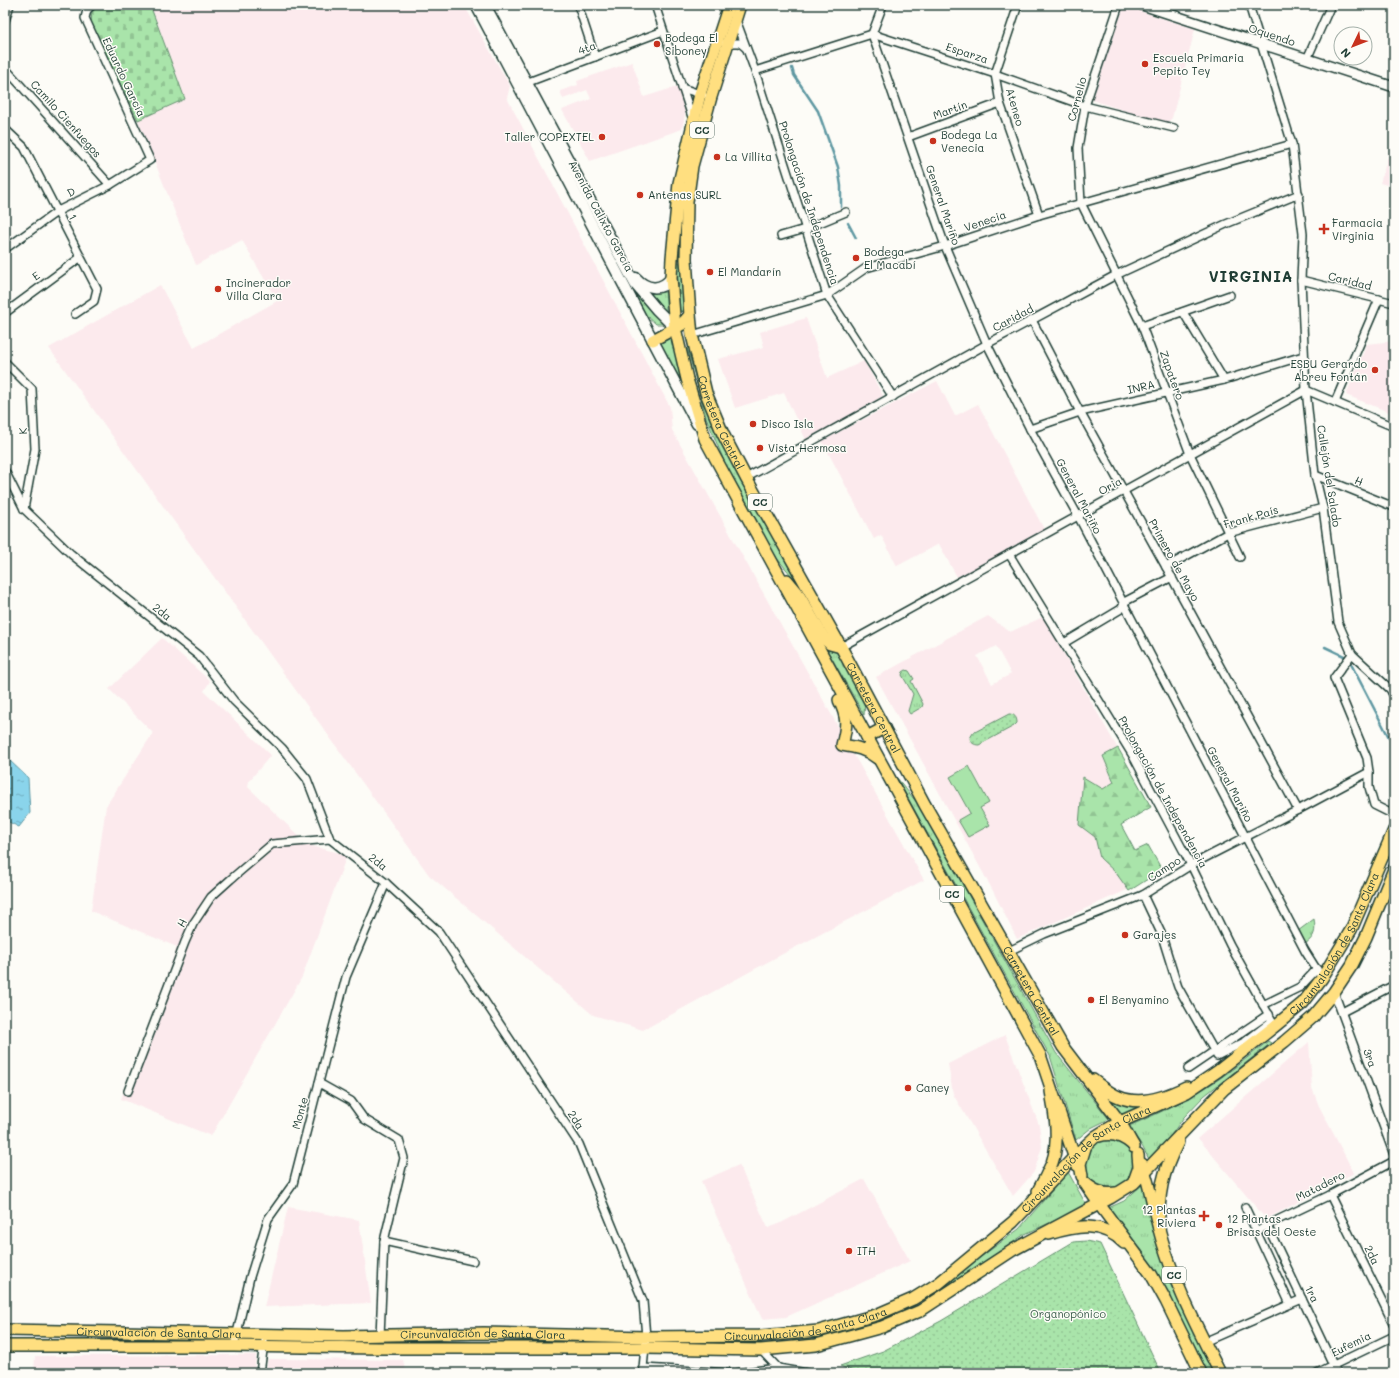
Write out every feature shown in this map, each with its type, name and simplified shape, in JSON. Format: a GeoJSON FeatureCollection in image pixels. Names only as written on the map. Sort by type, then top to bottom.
{"type":"FeatureCollection","features":[{"type":"Feature","properties":{"kind":"main road","name":"Avenida Calixto García"},"geometry":{"type":"LineString","coordinates":[[476,5],[523,85],[635,284],[657,310],[675,328]]}},
{"type":"Feature","properties":{"kind":"main road","name":"Avenida Calixto García"},"geometry":{"type":"LineString","coordinates":[[485,5],[523,85],[705,439]]}},
{"type":"Feature","properties":{"kind":"main road","name":"Carretera Central"},"geometry":{"type":"LineString","coordinates":[[730,5],[711,97],[692,166],[684,184],[687,202],[686,259],[692,335],[706,393],[723,434],[746,478],[841,647],[926,805],[1062,1047],[1120,1122],[1136,1150],[1149,1184],[1159,1230],[1176,1281],[1220,1373]]}},
{"type":"Feature","properties":{"kind":"main road","name":"Carretera Central"},"geometry":{"type":"LineString","coordinates":[[740,5],[736,18],[722,42],[700,94],[693,120],[672,258],[671,278],[675,328],[687,379],[705,439],[1040,1055],[1074,1158],[1083,1179],[1099,1204],[1151,1274],[1166,1301],[1201,1373]]}},
{"type":"Feature","properties":{"kind":"main road"},"geometry":{"type":"LineString","coordinates":[[672,258],[686,259]]}},
{"type":"Feature","properties":{"kind":"main road"},"geometry":{"type":"LineString","coordinates":[[626,268],[647,287],[655,288],[663,285],[668,283],[671,278]]}},
{"type":"Feature","properties":{"kind":"main road"},"geometry":{"type":"LineString","coordinates":[[653,340],[681,325],[690,315]]}},
{"type":"Feature","properties":{"kind":"main road"},"geometry":{"type":"LineString","coordinates":[[675,328],[690,346],[706,393]]}},
{"type":"Feature","properties":{"kind":"main road"},"geometry":{"type":"LineString","coordinates":[[773,565],[797,592],[824,638],[830,644],[841,647]]}},
{"type":"Feature","properties":{"kind":"main road"},"geometry":{"type":"LineString","coordinates":[[831,671],[832,683],[846,716],[846,730],[842,745],[865,750],[877,758],[881,763]]}},
{"type":"Feature","properties":{"kind":"main road"},"geometry":{"type":"LineString","coordinates":[[867,737],[884,728]]}},
{"type":"Feature","properties":{"kind":"main road","name":"Circunvalación de Santa Clara"},"geometry":{"type":"LineString","coordinates":[[5,1346],[264,1346],[377,1348],[646,1342],[812,1332],[876,1315],[912,1299],[939,1283],[1013,1222],[1092,1139],[1120,1122],[1187,1092],[1208,1078],[1272,1020],[1303,1003],[1320,974],[1351,930],[1394,830]]}},
{"type":"Feature","properties":{"kind":"main road","name":"Circunvalación de Santa Clara"},"geometry":{"type":"LineString","coordinates":[[5,1330],[380,1336],[484,1333],[761,1350],[816,1345],[882,1327],[920,1311],[1013,1250],[1124,1190],[1145,1172],[1224,1089],[1284,1042],[1312,1017],[1334,992],[1352,965],[1366,937],[1394,869]]}},
{"type":"Feature","properties":{"kind":"main road"},"geometry":{"type":"LineString","coordinates":[[1081,1071],[1107,1091],[1128,1100],[1140,1101],[1152,1099],[1180,1090],[1208,1078]]}},
{"type":"Feature","properties":{"kind":"main road"},"geometry":{"type":"LineString","coordinates":[[1031,1203],[1052,1162],[1055,1147],[1056,1135],[1052,1091]]}},
{"type":"Feature","properties":{"kind":"main road"},"geometry":{"type":"LineString","coordinates":[[1159,1230],[1158,1206],[1161,1187],[1170,1157],[1185,1129]]}},
{"type":"Feature","properties":{"kind":"main road"},"geometry":{"type":"LineString","coordinates":[[1108,1134],[1115,1135],[1122,1137],[1136,1150],[1139,1167],[1131,1184],[1124,1190],[1116,1194],[1102,1193],[1096,1191],[1083,1179],[1080,1170],[1081,1157],[1086,1146],[1092,1139],[1108,1134]]}},
{"type":"Feature","properties":{"kind":"main road"},"geometry":{"type":"LineString","coordinates":[[1039,1236],[1074,1227],[1086,1226],[1098,1228],[1108,1232],[1122,1241],[1151,1274]]}},
{"type":"Feature","properties":{"kind":"street"},"geometry":{"type":"LineString","coordinates":[[5,21],[10,5]]}},
{"type":"Feature","properties":{"kind":"street","name":"Eduardo García"},"geometry":{"type":"LineString","coordinates":[[92,5],[87,10],[85,18],[150,160]]}},
{"type":"Feature","properties":{"kind":"street"},"geometry":{"type":"LineString","coordinates":[[578,5],[595,57]]}},
{"type":"Feature","properties":{"kind":"street"},"geometry":{"type":"LineString","coordinates":[[655,5],[693,120]]}},
{"type":"Feature","properties":{"kind":"street","name":"Prolongación de Independencia"},"geometry":{"type":"LineString","coordinates":[[730,5],[755,71],[827,295],[893,397]]}},
{"type":"Feature","properties":{"kind":"street"},"geometry":{"type":"LineString","coordinates":[[755,71],[872,34],[883,5]]}},
{"type":"Feature","properties":{"kind":"street","name":"Ateneo"},"geometry":{"type":"LineString","coordinates":[[1018,5],[995,74],[1000,103],[1039,215]]}},
{"type":"Feature","properties":{"kind":"street","name":"Cornelio"},"geometry":{"type":"LineString","coordinates":[[1081,203],[1078,148],[1085,106],[1119,5]]}},
{"type":"Feature","properties":{"kind":"street","name":"Oquendo"},"geometry":{"type":"LineString","coordinates":[[1142,5],[1394,87]]}},
{"type":"Feature","properties":{"kind":"street","name":"Callejón del Salado"},"geometry":{"type":"LineString","coordinates":[[1249,5],[1292,144],[1303,234],[1301,280],[1303,356],[1306,390],[1315,475],[1323,508],[1338,622],[1352,654],[1390,689],[1394,696]]}},
{"type":"Feature","properties":{"kind":"street"},"geometry":{"type":"LineString","coordinates":[[1307,59],[1331,5]]}},
{"type":"Feature","properties":{"kind":"street","name":"4ta"},"geometry":{"type":"LineString","coordinates":[[523,85],[663,31]]}},
{"type":"Feature","properties":{"kind":"street","name":"Esparza"},"geometry":{"type":"LineString","coordinates":[[872,34],[995,74],[1085,106],[1174,128]]}},
{"type":"Feature","properties":{"kind":"street","name":"General Mariño"},"geometry":{"type":"LineString","coordinates":[[872,34],[945,246],[987,344],[1030,429],[1078,516],[1305,951],[1320,974]]}},
{"type":"Feature","properties":{"kind":"street"},"geometry":{"type":"LineString","coordinates":[[722,42],[740,43],[746,48]]}},
{"type":"Feature","properties":{"kind":"street","name":"Camilo Cienfuegos"},"geometry":{"type":"LineString","coordinates":[[5,68],[110,185]]}},
{"type":"Feature","properties":{"kind":"street"},"geometry":{"type":"LineString","coordinates":[[682,88],[711,97]]}},
{"type":"Feature","properties":{"kind":"street","name":"Martín"},"geometry":{"type":"LineString","coordinates":[[908,137],[1000,103]]}},
{"type":"Feature","properties":{"kind":"street","name":"1"},"geometry":{"type":"LineString","coordinates":[[5,129],[24,148],[58,211],[97,289],[94,301],[74,314]]}},
{"type":"Feature","properties":{"kind":"street","name":"Venecia"},"geometry":{"type":"LineString","coordinates":[[692,335],[827,295],[866,268],[945,246],[1039,215],[1292,144]]}},
{"type":"Feature","properties":{"kind":"street","name":"D"},"geometry":{"type":"LineString","coordinates":[[5,249],[58,211],[110,185],[150,160]]}},
{"type":"Feature","properties":{"kind":"street","name":"Caridad"},"geometry":{"type":"LineString","coordinates":[[746,478],[987,344],[1116,275],[1226,224],[1299,194]]}},
{"type":"Feature","properties":{"kind":"street","name":"Zapatero"},"geometry":{"type":"LineString","coordinates":[[1081,203],[1142,326],[1190,454],[1240,557]]}},
{"type":"Feature","properties":{"kind":"street"},"geometry":{"type":"LineString","coordinates":[[781,236],[805,230],[846,212]]}},
{"type":"Feature","properties":{"kind":"street","name":"E"},"geometry":{"type":"LineString","coordinates":[[5,312],[81,257]]}},
{"type":"Feature","properties":{"kind":"street","name":"Caridad"},"geometry":{"type":"LineString","coordinates":[[1301,280],[1394,303]]}},
{"type":"Feature","properties":{"kind":"street"},"geometry":{"type":"LineString","coordinates":[[1142,326],[1230,296]]}},
{"type":"Feature","properties":{"kind":"street"},"geometry":{"type":"LineString","coordinates":[[1335,402],[1379,299]]}},
{"type":"Feature","properties":{"kind":"street"},"geometry":{"type":"LineString","coordinates":[[1182,312],[1224,380]]}},
{"type":"Feature","properties":{"kind":"street","name":"Primero de Mayo"},"geometry":{"type":"LineString","coordinates":[[1032,320],[1080,412],[1172,577],[1298,810]]}},
{"type":"Feature","properties":{"kind":"street","name":"INRA"},"geometry":{"type":"LineString","coordinates":[[1030,429],[1080,412],[1224,380],[1303,356]]}},
{"type":"Feature","properties":{"kind":"street","name":"K"},"geometry":{"type":"LineString","coordinates":[[5,362],[32,389],[35,449],[24,509]]}},
{"type":"Feature","properties":{"kind":"street"},"geometry":{"type":"LineString","coordinates":[[1306,390],[1394,427]]}},
{"type":"Feature","properties":{"kind":"street","name":"Oria"},"geometry":{"type":"LineString","coordinates":[[841,647],[1306,390]]}},
{"type":"Feature","properties":{"kind":"street","name":"2da"},"geometry":{"type":"LineString","coordinates":[[5,471],[24,509],[71,554],[199,656],[234,701],[282,748],[307,779],[330,839],[386,883],[439,932],[579,1144],[643,1301],[646,1342],[643,1370]]}},
{"type":"Feature","properties":{"kind":"street","name":"H"},"geometry":{"type":"LineString","coordinates":[[1315,475],[1394,507]]}},
{"type":"Feature","properties":{"kind":"street","name":"Frank País"},"geometry":{"type":"LineString","coordinates":[[1166,567],[1228,533],[1323,508]]}},
{"type":"Feature","properties":{"kind":"street","name":"Prolongación de Independencia"},"geometry":{"type":"LineString","coordinates":[[1009,554],[1133,756],[1191,865],[1230,945],[1272,1020]]}},
{"type":"Feature","properties":{"kind":"street"},"geometry":{"type":"LineString","coordinates":[[1064,643],[1121,609],[1126,601],[1172,577]]}},
{"type":"Feature","properties":{"kind":"street"},"geometry":{"type":"LineString","coordinates":[[1352,654],[1334,678],[1368,758],[1369,787],[1374,805],[1394,815]]}},
{"type":"Feature","properties":{"kind":"street","name":"Campo"},"geometry":{"type":"LineString","coordinates":[[1009,952],[1044,934],[1142,895],[1191,865],[1369,772]]}},
{"type":"Feature","properties":{"kind":"street","name":"H"},"geometry":{"type":"LineString","coordinates":[[128,1092],[185,942],[194,924],[211,897],[272,844],[330,839]]}},
{"type":"Feature","properties":{"kind":"street","name":"Monte"},"geometry":{"type":"LineString","coordinates":[[234,1346],[250,1277],[268,1219],[293,1184],[346,977],[386,883]]}},
{"type":"Feature","properties":{"kind":"street"},"geometry":{"type":"LineString","coordinates":[[1142,895],[1162,933],[1174,978],[1178,987],[1217,1056],[1246,1041],[1272,1020]]}},
{"type":"Feature","properties":{"kind":"street"},"geometry":{"type":"LineString","coordinates":[[1263,1005],[1300,987],[1320,974]]}},
{"type":"Feature","properties":{"kind":"street"},"geometry":{"type":"LineString","coordinates":[[1342,1012],[1394,985]]}},
{"type":"Feature","properties":{"kind":"street","name":"3ra"},"geometry":{"type":"LineString","coordinates":[[1334,992],[1394,1155]]}},
{"type":"Feature","properties":{"kind":"street"},"geometry":{"type":"LineString","coordinates":[[1188,1069],[1214,1051]]}},
{"type":"Feature","properties":{"kind":"street"},"geometry":{"type":"LineString","coordinates":[[319,1083],[352,1101],[364,1119],[399,1140],[404,1158],[384,1241],[380,1336]]}},
{"type":"Feature","properties":{"kind":"street","name":"Matadero"},"geometry":{"type":"LineString","coordinates":[[1257,1232],[1267,1224],[1330,1195],[1394,1161]]}},
{"type":"Feature","properties":{"kind":"street","name":"2da"},"geometry":{"type":"LineString","coordinates":[[1330,1195],[1394,1325]]}},
{"type":"Feature","properties":{"kind":"street"},"geometry":{"type":"LineString","coordinates":[[1245,1207],[1290,1304]]}},
{"type":"Feature","properties":{"kind":"street","name":"1ra"},"geometry":{"type":"LineString","coordinates":[[1267,1224],[1337,1373]]}},
{"type":"Feature","properties":{"kind":"street"},"geometry":{"type":"LineString","coordinates":[[384,1241],[473,1261]]}},
{"type":"Feature","properties":{"kind":"street"},"geometry":{"type":"LineString","coordinates":[[1204,1342],[1302,1299]]}},
{"type":"Feature","properties":{"kind":"street"},"geometry":{"type":"LineString","coordinates":[[260,1373],[265,1334]]}},
{"type":"Feature","properties":{"kind":"street","name":"Eufemia"},"geometry":{"type":"LineString","coordinates":[[1317,1373],[1394,1336]]}},
{"type":"Feature","properties":{"kind":"street"},"geometry":{"type":"LineString","coordinates":[[761,1350],[778,1368]]}},
{"type":"Feature","properties":{"kind":"street"},"geometry":{"type":"LineString","coordinates":[[736,1373],[778,1368],[807,1373]]}},
{"type":"Feature","properties":{"kind":"street"},"geometry":{"type":"LineString","coordinates":[[643,1370],[732,1373]]}},
{"type":"Feature","properties":{"kind":"shaded area"},"geometry":{"type":"Polygon","coordinates":[[[150,5],[464,5],[510,86],[507,98],[670,407],[672,430],[924,880],[775,958],[643,1030],[593,1015],[429,875],[49,348],[160,285],[194,348],[277,301],[242,240],[196,265],[138,120],[185,99],[150,5]]]}},
{"type":"Feature","properties":{"kind":"shaded area","name":"Escuela Primaria Pepito Tey"},"geometry":{"type":"Polygon","coordinates":[[[1124,6],[1195,29],[1172,118],[1166,124],[1092,100],[1124,6]]]}},
{"type":"Feature","properties":{"kind":"shaded area"},"geometry":{"type":"Polygon","coordinates":[[[632,62],[644,97],[679,86],[686,110],[682,129],[590,161],[562,110],[591,99],[587,90],[563,99],[560,91],[578,85],[577,81],[632,62]]]}},
{"type":"Feature","properties":{"kind":"shaded area"},"geometry":{"type":"Polygon","coordinates":[[[1394,137],[1394,187],[1380,183],[1394,137]]]}},
{"type":"Feature","properties":{"kind":"shaded area"},"geometry":{"type":"Polygon","coordinates":[[[806,318],[827,378],[864,361],[883,396],[806,440],[784,393],[735,408],[718,359],[764,347],[760,332],[806,318]]]}},
{"type":"Feature","properties":{"kind":"shaded area","name":"ESBU Gerardo Abreu Fontán"},"geometry":{"type":"Polygon","coordinates":[[[1394,341],[1394,414],[1346,395],[1367,344],[1394,341]]]}},
{"type":"Feature","properties":{"kind":"shaded area"},"geometry":{"type":"Polygon","coordinates":[[[937,381],[955,416],[978,404],[1045,531],[957,577],[939,544],[897,566],[881,535],[874,539],[822,441],[937,381]]]}},
{"type":"Feature","properties":{"kind":"shaded area"},"geometry":{"type":"Polygon","coordinates":[[[988,616],[1010,632],[1043,617],[1151,807],[1107,830],[1136,886],[1017,939],[993,891],[876,677],[988,616]],[[996,646],[977,656],[992,684],[1011,674],[996,646]]]}},
{"type":"Feature","properties":{"kind":"shaded area"},"geometry":{"type":"Polygon","coordinates":[[[162,638],[210,681],[204,691],[271,755],[249,781],[248,787],[308,845],[347,855],[302,977],[211,1136],[121,1099],[177,947],[91,911],[106,806],[153,733],[109,689],[162,638]]]}},
{"type":"Feature","properties":{"kind":"shaded area"},"geometry":{"type":"Polygon","coordinates":[[[1005,1035],[1039,1125],[1042,1147],[1034,1172],[1013,1196],[953,1094],[948,1064],[1005,1035]]]}},
{"type":"Feature","properties":{"kind":"shaded area"},"geometry":{"type":"Polygon","coordinates":[[[1309,1042],[1312,1088],[1319,1106],[1354,1173],[1266,1219],[1198,1138],[1309,1042]]]}},
{"type":"Feature","properties":{"kind":"shaded area"},"geometry":{"type":"Polygon","coordinates":[[[739,1165],[768,1228],[779,1224],[864,1179],[910,1261],[786,1317],[762,1319],[701,1181],[739,1165]]]}},
{"type":"Feature","properties":{"kind":"shaded area"},"geometry":{"type":"Polygon","coordinates":[[[288,1207],[359,1220],[371,1303],[264,1307],[288,1207]]]}},
{"type":"Feature","properties":{"kind":"shaded area"},"geometry":{"type":"Polygon","coordinates":[[[256,1355],[254,1373],[34,1373],[35,1356],[256,1355]]]}},
{"type":"Feature","properties":{"kind":"shaded area"},"geometry":{"type":"Polygon","coordinates":[[[268,1359],[403,1360],[406,1373],[266,1373],[268,1359]]]}},
{"type":"Feature","properties":{"kind":"green space"},"geometry":{"type":"Polygon","coordinates":[[[103,5],[150,5],[185,99],[138,120],[91,23],[92,11],[103,5]]]}},
{"type":"Feature","properties":{"kind":"green space"},"geometry":{"type":"Polygon","coordinates":[[[677,261],[680,263],[685,309],[682,312],[680,311],[677,261]]]}},
{"type":"Feature","properties":{"kind":"green space"},"geometry":{"type":"Polygon","coordinates":[[[619,262],[667,324],[656,324],[646,315],[619,262]]]}},
{"type":"Feature","properties":{"kind":"green space"},"geometry":{"type":"Polygon","coordinates":[[[666,292],[666,314],[647,294],[666,292]]]}},
{"type":"Feature","properties":{"kind":"green space"},"geometry":{"type":"Polygon","coordinates":[[[671,335],[683,389],[658,341],[671,335]]]}},
{"type":"Feature","properties":{"kind":"green space"},"geometry":{"type":"Polygon","coordinates":[[[687,348],[714,428],[796,581],[776,557],[729,473],[706,417],[687,348]]]}},
{"type":"Feature","properties":{"kind":"green space"},"geometry":{"type":"Polygon","coordinates":[[[821,639],[838,653],[865,701],[864,715],[821,639]]]}},
{"type":"Feature","properties":{"kind":"green space"},"geometry":{"type":"Polygon","coordinates":[[[906,670],[909,671],[914,679],[911,681],[923,704],[922,707],[910,714],[908,711],[913,694],[902,675],[906,670]]]}},
{"type":"Feature","properties":{"kind":"green space"},"geometry":{"type":"Polygon","coordinates":[[[1009,714],[1014,715],[1016,718],[1017,723],[1014,726],[979,745],[972,742],[970,738],[973,733],[1009,714]]]}},
{"type":"Feature","properties":{"kind":"green space"},"geometry":{"type":"Polygon","coordinates":[[[1118,748],[1151,807],[1121,825],[1135,851],[1148,845],[1162,870],[1129,891],[1116,873],[1100,858],[1095,837],[1079,825],[1083,777],[1103,789],[1114,782],[1103,756],[1118,748]]]}},
{"type":"Feature","properties":{"kind":"green space"},"geometry":{"type":"Polygon","coordinates":[[[969,766],[989,803],[980,808],[990,825],[968,837],[958,820],[970,813],[950,777],[969,766]]]}},
{"type":"Feature","properties":{"kind":"green space"},"geometry":{"type":"Polygon","coordinates":[[[897,778],[918,804],[1056,1053],[1109,1119],[1091,1128],[1076,1140],[1050,1056],[897,778]]]}},
{"type":"Feature","properties":{"kind":"green space"},"geometry":{"type":"Polygon","coordinates":[[[1314,919],[1315,927],[1313,936],[1305,944],[1298,931],[1314,919]]]}},
{"type":"Feature","properties":{"kind":"green space"},"geometry":{"type":"Polygon","coordinates":[[[1268,1041],[1271,1043],[1204,1096],[1184,1117],[1151,1163],[1129,1126],[1197,1093],[1232,1070],[1268,1041]]]}},
{"type":"Feature","properties":{"kind":"green space"},"geometry":{"type":"Polygon","coordinates":[[[1105,1097],[1123,1103],[1139,1107],[1120,1116],[1105,1097]]]}},
{"type":"Feature","properties":{"kind":"green space"},"geometry":{"type":"Polygon","coordinates":[[[1113,1138],[1132,1151],[1135,1166],[1129,1182],[1112,1190],[1106,1190],[1090,1181],[1086,1175],[1084,1157],[1095,1142],[1113,1138]]]}},
{"type":"Feature","properties":{"kind":"green space"},"geometry":{"type":"Polygon","coordinates":[[[1068,1172],[1087,1206],[1025,1234],[943,1290],[923,1299],[1019,1229],[1068,1172]]]}},
{"type":"Feature","properties":{"kind":"green space"},"geometry":{"type":"Polygon","coordinates":[[[1143,1184],[1152,1225],[1169,1281],[1213,1373],[1205,1373],[1163,1284],[1141,1249],[1106,1209],[1124,1201],[1143,1184]]]}},
{"type":"Feature","properties":{"kind":"green space","name":"Organopónico"},"geometry":{"type":"Polygon","coordinates":[[[1086,1241],[1100,1244],[1161,1373],[859,1373],[840,1366],[883,1351],[941,1321],[1073,1242],[1086,1241]]]}},
{"type":"Feature","properties":{"kind":"water"},"geometry":{"type":"Polygon","coordinates":[[[7,758],[28,778],[30,813],[19,827],[5,820],[5,760],[7,758]]]}},
{"type":"Feature","properties":{"kind":"waterway"},"geometry":{"type":"LineString","coordinates":[[792,68],[794,75],[818,111],[838,167],[841,186],[841,207]]}},
{"type":"Feature","properties":{"kind":"waterway"},"geometry":{"type":"LineString","coordinates":[[848,223],[856,238]]}},
{"type":"Feature","properties":{"kind":"waterway"},"geometry":{"type":"LineString","coordinates":[[1325,647],[1344,656]]}},
{"type":"Feature","properties":{"kind":"waterway"},"geometry":{"type":"LineString","coordinates":[[1351,664],[1394,747]]}},
{"type":"Feature","properties":{"kind":"place","name":"Bodega El Siboney"},"geometry":{"type":"Point","coordinates":[657,44]}},
{"type":"Feature","properties":{"kind":"place","name":"Escuela Primaria Pepito Tey"},"geometry":{"type":"Point","coordinates":[1145,64]}},
{"type":"Feature","properties":{"kind":"place","name":"Taller COPEXTEL"},"geometry":{"type":"Point","coordinates":[602,137]}},
{"type":"Feature","properties":{"kind":"place","name":"Bodega La Venecia"},"geometry":{"type":"Point","coordinates":[933,141]}},
{"type":"Feature","properties":{"kind":"place","name":"La Villita"},"geometry":{"type":"Point","coordinates":[717,157]}},
{"type":"Feature","properties":{"kind":"place","name":"Antenas SURL"},"geometry":{"type":"Point","coordinates":[640,195]}},
{"type":"Feature","properties":{"kind":"place","name":"Farmacia Virginia"},"geometry":{"type":"Point","coordinates":[1324,229]}},
{"type":"Feature","properties":{"kind":"place","name":"Bodega El Macabí"},"geometry":{"type":"Point","coordinates":[856,258]}},
{"type":"Feature","properties":{"kind":"place","name":"El Mandarín"},"geometry":{"type":"Point","coordinates":[710,272]}},
{"type":"Feature","properties":{"kind":"place","name":"Incinerador Villa Clara"},"geometry":{"type":"Point","coordinates":[218,289]}},
{"type":"Feature","properties":{"kind":"place","name":"ESBU Gerardo Abreu Fontán"},"geometry":{"type":"Point","coordinates":[1375,370]}},
{"type":"Feature","properties":{"kind":"place","name":"Disco Isla"},"geometry":{"type":"Point","coordinates":[753,424]}},
{"type":"Feature","properties":{"kind":"place","name":"Vista Hermosa"},"geometry":{"type":"Point","coordinates":[760,448]}},
{"type":"Feature","properties":{"kind":"place","name":"Garajes"},"geometry":{"type":"Point","coordinates":[1125,935]}},
{"type":"Feature","properties":{"kind":"place","name":"El Benyamino"},"geometry":{"type":"Point","coordinates":[1091,1000]}},
{"type":"Feature","properties":{"kind":"place","name":"Caney"},"geometry":{"type":"Point","coordinates":[908,1088]}},
{"type":"Feature","properties":{"kind":"place","name":"12 Plantas Riviera"},"geometry":{"type":"Point","coordinates":[1204,1216]}},
{"type":"Feature","properties":{"kind":"place","name":"12 Plantas Brisas del Oeste"},"geometry":{"type":"Point","coordinates":[1219,1225]}},
{"type":"Feature","properties":{"kind":"place","name":"ITH"},"geometry":{"type":"Point","coordinates":[849,1251]}},
{"type":"Feature","properties":{"kind":"district","name":"VIRGINIA"},"geometry":{"type":"Point","coordinates":[1251,277]}}]}
